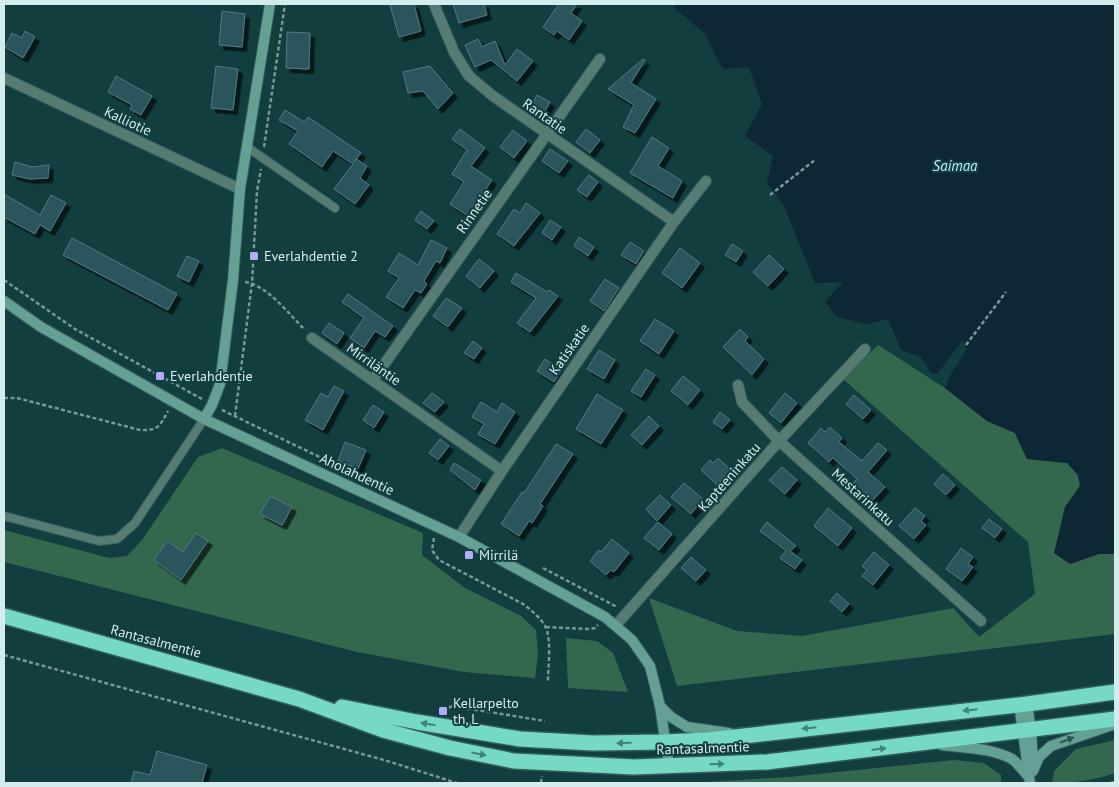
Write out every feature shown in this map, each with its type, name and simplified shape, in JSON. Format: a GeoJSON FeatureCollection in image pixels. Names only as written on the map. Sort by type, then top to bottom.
{"type":"FeatureCollection","features":[{"type":"Feature","properties":{"kind":"highway","name":"Rantasalmentie"},"geometry":{"type":"LineString","coordinates":[[4,616],[299,699],[383,730],[450,748],[514,761],[634,767],[767,762],[1115,719]]}},
{"type":"Feature","properties":{"kind":"highway","name":"Rantasalmentie"},"geometry":{"type":"LineString","coordinates":[[299,699],[417,722],[520,739],[593,743],[664,742],[742,735],[1115,692]]}},
{"type":"Feature","properties":{"kind":"street"},"geometry":{"type":"LineString","coordinates":[[204,419],[220,384],[233,280],[240,188],[270,4]]}},
{"type":"Feature","properties":{"kind":"street","name":"Rantatie"},"geometry":{"type":"LineString","coordinates":[[434,4],[454,52],[469,76],[493,96],[674,222]]}},
{"type":"Feature","properties":{"kind":"street","name":"Rinnetie"},"geometry":{"type":"LineString","coordinates":[[373,380],[600,59]]}},
{"type":"Feature","properties":{"kind":"street","name":"Kalliotie"},"geometry":{"type":"LineString","coordinates":[[4,78],[240,188]]}},
{"type":"Feature","properties":{"kind":"street","name":"Katiskatie"},"geometry":{"type":"LineString","coordinates":[[459,537],[502,471],[674,222],[706,181]]}},
{"type":"Feature","properties":{"kind":"street","name":"Aholahdentie"},"geometry":{"type":"LineString","coordinates":[[4,301],[41,327],[204,419],[439,527],[605,617],[632,640],[650,666],[660,706],[669,766]]}},
{"type":"Feature","properties":{"kind":"street","name":"Mirriläntie"},"geometry":{"type":"LineString","coordinates":[[312,338],[502,471]]}},
{"type":"Feature","properties":{"kind":"street","name":"Kapteeninkatu"},"geometry":{"type":"LineString","coordinates":[[616,625],[779,441],[865,349]]}},
{"type":"Feature","properties":{"kind":"street","name":"Mestarinkatu"},"geometry":{"type":"LineString","coordinates":[[738,385],[742,402],[779,441],[981,622]]}},
{"type":"Feature","properties":{"kind":"street"},"geometry":{"type":"LineString","coordinates":[[1023,704],[1031,778]]}},
{"type":"Feature","properties":{"kind":"street"},"geometry":{"type":"LineString","coordinates":[[660,706],[671,717],[687,727],[742,735]]}},
{"type":"Feature","properties":{"kind":"street"},"geometry":{"type":"LineString","coordinates":[[1031,778],[1039,757],[1050,746],[1115,724]]}},
{"type":"Feature","properties":{"kind":"street"},"geometry":{"type":"LineString","coordinates":[[931,743],[983,750],[1002,755],[1013,760],[1031,778]]}},
{"type":"Feature","properties":{"kind":"lane"},"geometry":{"type":"LineString","coordinates":[[247,147],[335,208]]}},
{"type":"Feature","properties":{"kind":"lane"},"geometry":{"type":"LineString","coordinates":[[4,516],[99,541],[116,538],[135,523],[204,419]]}},
{"type":"Feature","properties":{"kind":"path"},"geometry":{"type":"LineString","coordinates":[[235,416],[252,283],[257,191],[285,4]]}},
{"type":"Feature","properties":{"kind":"path"},"geometry":{"type":"LineString","coordinates":[[770,195],[815,160]]}},
{"type":"Feature","properties":{"kind":"path"},"geometry":{"type":"LineString","coordinates":[[4,280],[76,329],[182,388],[235,416],[392,491]]}},
{"type":"Feature","properties":{"kind":"path"},"geometry":{"type":"LineString","coordinates":[[233,280],[252,283],[273,298],[312,338]]}},
{"type":"Feature","properties":{"kind":"path"},"geometry":{"type":"LineString","coordinates":[[966,345],[1006,292]]}},
{"type":"Feature","properties":{"kind":"path"},"geometry":{"type":"LineString","coordinates":[[4,398],[17,398],[140,430],[151,431],[160,426],[182,388]]}},
{"type":"Feature","properties":{"kind":"path"},"geometry":{"type":"LineString","coordinates":[[439,527],[434,536],[432,550],[439,560],[523,604],[535,613],[546,627],[549,652],[548,681]]}},
{"type":"Feature","properties":{"kind":"path"},"geometry":{"type":"LineString","coordinates":[[539,566],[627,613]]}},
{"type":"Feature","properties":{"kind":"path"},"geometry":{"type":"LineString","coordinates":[[546,627],[595,628],[613,604]]}},
{"type":"Feature","properties":{"kind":"path"},"geometry":{"type":"LineString","coordinates":[[4,655],[384,760],[457,783]]}},
{"type":"Feature","properties":{"kind":"path"},"geometry":{"type":"LineString","coordinates":[[443,711],[452,706],[545,720]]}},
{"type":"Feature","properties":{"kind":"path"},"geometry":{"type":"LineString","coordinates":[[1110,783],[1115,782]]}},
{"type":"Feature","properties":{"kind":"green space"},"geometry":{"type":"Polygon","coordinates":[[[878,345],[945,388],[987,421],[1015,433],[1027,459],[1068,463],[1078,475],[1080,486],[1065,507],[1070,564],[1099,554],[1115,554],[1115,634],[677,686],[649,598],[737,631],[802,636],[953,608],[979,637],[1035,594],[1028,542],[843,379],[878,345]]]}},
{"type":"Feature","properties":{"kind":"green space"},"geometry":{"type":"Polygon","coordinates":[[[222,448],[423,533],[422,555],[465,588],[521,616],[536,630],[538,655],[535,678],[464,672],[357,652],[4,562],[4,530],[109,558],[127,556],[142,540],[198,457],[222,448]]]}},
{"type":"Feature","properties":{"kind":"green space"},"geometry":{"type":"Polygon","coordinates":[[[566,638],[597,641],[613,653],[628,692],[568,688],[566,638]]]}},
{"type":"Feature","properties":{"kind":"green space"},"geometry":{"type":"Polygon","coordinates":[[[1115,740],[1115,773],[1084,781],[1052,783],[1054,771],[1076,749],[1115,740]]]}},
{"type":"Feature","properties":{"kind":"green space"},"geometry":{"type":"Polygon","coordinates":[[[954,760],[984,763],[1001,775],[1001,783],[688,783],[789,777],[954,760]]]}},
{"type":"Feature","properties":{"kind":"water","name":"Saimaa"},"geometry":{"type":"Polygon","coordinates":[[[674,4],[1115,4],[1115,554],[1099,554],[1070,564],[1054,553],[1065,507],[1080,486],[1078,475],[1067,463],[1027,459],[1015,433],[987,421],[945,388],[951,374],[967,349],[963,340],[937,374],[931,373],[921,357],[901,350],[888,319],[867,324],[837,317],[825,302],[843,282],[815,283],[784,206],[767,183],[773,156],[745,136],[762,104],[749,67],[723,69],[705,34],[675,8],[674,4]]]}},
{"type":"Feature","properties":{"kind":"building"},"geometry":{"type":"Polygon","coordinates":[[[414,4],[421,31],[399,37],[390,5],[414,4]]]}},
{"type":"Feature","properties":{"kind":"building"},"geometry":{"type":"Polygon","coordinates":[[[453,4],[484,4],[487,15],[459,23],[453,4]]]}},
{"type":"Feature","properties":{"kind":"building"},"geometry":{"type":"Polygon","coordinates":[[[559,4],[577,4],[571,13],[582,21],[569,40],[557,31],[554,35],[543,27],[559,4]]]}},
{"type":"Feature","properties":{"kind":"building"},"geometry":{"type":"Polygon","coordinates":[[[222,11],[245,14],[242,47],[219,45],[222,11]]]}},
{"type":"Feature","properties":{"kind":"building"},"geometry":{"type":"Polygon","coordinates":[[[25,31],[35,37],[23,58],[5,47],[12,33],[22,38],[25,31]]]}},
{"type":"Feature","properties":{"kind":"building"},"geometry":{"type":"Polygon","coordinates":[[[287,32],[310,33],[309,69],[286,68],[287,32]]]}},
{"type":"Feature","properties":{"kind":"building"},"geometry":{"type":"Polygon","coordinates":[[[478,39],[482,47],[495,41],[505,65],[517,49],[533,61],[517,81],[491,60],[475,67],[465,45],[478,39]]]}},
{"type":"Feature","properties":{"kind":"building"},"geometry":{"type":"Polygon","coordinates":[[[643,59],[645,60],[631,83],[656,99],[635,133],[623,127],[634,105],[608,89],[643,59]]]}},
{"type":"Feature","properties":{"kind":"building"},"geometry":{"type":"Polygon","coordinates":[[[216,66],[238,69],[233,110],[211,108],[216,66]]]}},
{"type":"Feature","properties":{"kind":"building"},"geometry":{"type":"Polygon","coordinates":[[[430,66],[453,93],[438,109],[423,91],[408,93],[403,72],[430,66]]]}},
{"type":"Feature","properties":{"kind":"building"},"geometry":{"type":"Polygon","coordinates":[[[116,76],[152,96],[141,115],[130,109],[132,105],[108,92],[116,76]]]}},
{"type":"Feature","properties":{"kind":"building"},"geometry":{"type":"Polygon","coordinates":[[[537,95],[550,102],[543,115],[530,108],[537,95]]]}},
{"type":"Feature","properties":{"kind":"building"},"geometry":{"type":"Polygon","coordinates":[[[285,110],[304,122],[308,117],[361,153],[356,159],[367,166],[360,178],[369,185],[355,204],[334,189],[353,164],[333,151],[322,167],[289,144],[298,131],[279,120],[285,110]]]}},
{"type":"Feature","properties":{"kind":"building"},"geometry":{"type":"Polygon","coordinates":[[[460,129],[485,148],[471,166],[492,180],[468,216],[450,204],[464,182],[452,174],[467,150],[452,139],[460,129]]]}},
{"type":"Feature","properties":{"kind":"building"},"geometry":{"type":"Polygon","coordinates":[[[586,129],[600,140],[590,153],[576,142],[586,129]]]}},
{"type":"Feature","properties":{"kind":"building"},"geometry":{"type":"Polygon","coordinates":[[[513,130],[527,141],[514,158],[500,147],[513,130]]]}},
{"type":"Feature","properties":{"kind":"building"},"geometry":{"type":"Polygon","coordinates":[[[652,137],[669,148],[658,166],[682,181],[673,198],[630,173],[652,137]]]}},
{"type":"Feature","properties":{"kind":"building"},"geometry":{"type":"Polygon","coordinates":[[[550,149],[568,161],[559,173],[542,161],[550,149]]]}},
{"type":"Feature","properties":{"kind":"building"},"geometry":{"type":"Polygon","coordinates":[[[15,162],[32,167],[49,165],[48,178],[30,179],[12,175],[15,162]]]}},
{"type":"Feature","properties":{"kind":"building"},"geometry":{"type":"Polygon","coordinates":[[[589,175],[598,182],[587,197],[577,190],[589,175]]]}},
{"type":"Feature","properties":{"kind":"building"},"geometry":{"type":"Polygon","coordinates":[[[4,194],[40,215],[51,195],[66,203],[50,231],[40,225],[35,234],[4,217],[4,194]]]}},
{"type":"Feature","properties":{"kind":"building"},"geometry":{"type":"Polygon","coordinates":[[[526,203],[540,213],[514,246],[497,234],[514,209],[520,213],[526,203]]]}},
{"type":"Feature","properties":{"kind":"building"},"geometry":{"type":"Polygon","coordinates":[[[421,211],[434,221],[427,229],[415,220],[421,211]]]}},
{"type":"Feature","properties":{"kind":"building"},"geometry":{"type":"Polygon","coordinates":[[[550,220],[561,227],[552,240],[542,233],[550,220]]]}},
{"type":"Feature","properties":{"kind":"building"},"geometry":{"type":"Polygon","coordinates":[[[579,237],[594,247],[588,256],[574,246],[579,237]]]}},
{"type":"Feature","properties":{"kind":"building"},"geometry":{"type":"Polygon","coordinates":[[[72,238],[177,294],[168,310],[63,255],[72,238]]]}},
{"type":"Feature","properties":{"kind":"building"},"geometry":{"type":"Polygon","coordinates":[[[431,240],[447,248],[440,263],[436,261],[424,281],[427,284],[421,293],[415,290],[403,308],[386,297],[399,278],[388,271],[399,253],[418,265],[431,240]]]}},
{"type":"Feature","properties":{"kind":"building"},"geometry":{"type":"Polygon","coordinates":[[[630,242],[644,251],[636,264],[621,255],[630,242]]]}},
{"type":"Feature","properties":{"kind":"building"},"geometry":{"type":"Polygon","coordinates":[[[732,244],[743,251],[736,262],[725,255],[732,244]]]}},
{"type":"Feature","properties":{"kind":"building"},"geometry":{"type":"Polygon","coordinates":[[[680,248],[700,263],[682,288],[662,273],[680,248]]]}},
{"type":"Feature","properties":{"kind":"building"},"geometry":{"type":"Polygon","coordinates":[[[769,255],[784,269],[768,286],[753,272],[769,255]]]}},
{"type":"Feature","properties":{"kind":"building"},"geometry":{"type":"Polygon","coordinates":[[[187,256],[199,261],[189,282],[177,276],[187,256]]]}},
{"type":"Feature","properties":{"kind":"building"},"geometry":{"type":"Polygon","coordinates":[[[479,259],[494,271],[480,288],[466,276],[479,259]]]}},
{"type":"Feature","properties":{"kind":"building"},"geometry":{"type":"Polygon","coordinates":[[[516,273],[547,292],[549,290],[558,296],[530,332],[517,323],[536,298],[511,282],[516,273]]]}},
{"type":"Feature","properties":{"kind":"building"},"geometry":{"type":"Polygon","coordinates":[[[605,279],[619,288],[604,311],[590,301],[605,279]]]}},
{"type":"Feature","properties":{"kind":"building"},"geometry":{"type":"Polygon","coordinates":[[[348,294],[393,326],[385,337],[375,331],[364,348],[350,338],[364,318],[342,302],[348,294]]]}},
{"type":"Feature","properties":{"kind":"building"},"geometry":{"type":"Polygon","coordinates":[[[446,298],[462,308],[448,327],[433,316],[446,298]]]}},
{"type":"Feature","properties":{"kind":"building"},"geometry":{"type":"Polygon","coordinates":[[[655,319],[674,331],[659,354],[640,341],[655,319]]]}},
{"type":"Feature","properties":{"kind":"building"},"geometry":{"type":"Polygon","coordinates":[[[329,323],[344,333],[337,344],[322,333],[329,323]]]}},
{"type":"Feature","properties":{"kind":"building"},"geometry":{"type":"Polygon","coordinates":[[[740,329],[748,337],[745,341],[764,359],[752,375],[723,347],[740,329]]]}},
{"type":"Feature","properties":{"kind":"building"},"geometry":{"type":"Polygon","coordinates":[[[473,341],[482,348],[474,359],[464,353],[473,341]]]}},
{"type":"Feature","properties":{"kind":"building"},"geometry":{"type":"Polygon","coordinates":[[[599,350],[615,360],[604,379],[587,369],[599,350]]]}},
{"type":"Feature","properties":{"kind":"building"},"geometry":{"type":"Polygon","coordinates":[[[545,359],[562,370],[554,382],[537,371],[545,359]]]}},
{"type":"Feature","properties":{"kind":"building"},"geometry":{"type":"Polygon","coordinates":[[[646,369],[655,375],[641,397],[631,391],[646,369]]]}},
{"type":"Feature","properties":{"kind":"building"},"geometry":{"type":"Polygon","coordinates":[[[683,376],[700,390],[688,405],[671,391],[683,376]]]}},
{"type":"Feature","properties":{"kind":"building"},"geometry":{"type":"Polygon","coordinates":[[[334,386],[344,391],[323,430],[305,420],[321,393],[328,397],[334,386]]]}},
{"type":"Feature","properties":{"kind":"building"},"geometry":{"type":"Polygon","coordinates":[[[432,393],[444,402],[435,412],[423,403],[432,393]]]}},
{"type":"Feature","properties":{"kind":"building"},"geometry":{"type":"Polygon","coordinates":[[[785,393],[797,403],[781,423],[769,413],[785,393]]]}},
{"type":"Feature","properties":{"kind":"building"},"geometry":{"type":"Polygon","coordinates":[[[597,394],[623,410],[601,444],[576,429],[597,394]]]}},
{"type":"Feature","properties":{"kind":"building"},"geometry":{"type":"Polygon","coordinates":[[[854,395],[871,410],[863,419],[846,404],[854,395]]]}},
{"type":"Feature","properties":{"kind":"building"},"geometry":{"type":"Polygon","coordinates":[[[481,402],[497,412],[502,403],[515,412],[495,444],[478,434],[484,424],[472,417],[481,402]]]}},
{"type":"Feature","properties":{"kind":"building"},"geometry":{"type":"Polygon","coordinates":[[[373,405],[384,412],[374,428],[363,420],[373,405]]]}},
{"type":"Feature","properties":{"kind":"building"},"geometry":{"type":"Polygon","coordinates":[[[720,412],[730,420],[722,429],[713,422],[720,412]]]}},
{"type":"Feature","properties":{"kind":"building"},"geometry":{"type":"Polygon","coordinates":[[[649,416],[659,426],[642,445],[631,435],[649,416]]]}},
{"type":"Feature","properties":{"kind":"building"},"geometry":{"type":"Polygon","coordinates":[[[830,427],[842,438],[839,442],[862,461],[878,443],[887,450],[868,472],[885,487],[872,501],[852,484],[857,479],[833,458],[829,462],[808,443],[821,428],[825,432],[830,427]]]}},
{"type":"Feature","properties":{"kind":"building"},"geometry":{"type":"Polygon","coordinates":[[[440,439],[449,446],[438,460],[429,453],[440,439]]]}},
{"type":"Feature","properties":{"kind":"building"},"geometry":{"type":"Polygon","coordinates":[[[345,442],[366,450],[358,469],[338,461],[345,442]]]}},
{"type":"Feature","properties":{"kind":"building"},"geometry":{"type":"Polygon","coordinates":[[[556,444],[573,454],[540,504],[543,506],[532,523],[529,521],[519,536],[501,524],[556,444]]]}},
{"type":"Feature","properties":{"kind":"building"},"geometry":{"type":"Polygon","coordinates":[[[718,458],[731,470],[717,485],[701,470],[710,460],[713,463],[718,458]]]}},
{"type":"Feature","properties":{"kind":"building"},"geometry":{"type":"Polygon","coordinates":[[[454,463],[481,480],[475,490],[450,470],[454,463]]]}},
{"type":"Feature","properties":{"kind":"building"},"geometry":{"type":"Polygon","coordinates":[[[782,467],[797,480],[785,494],[769,480],[782,467]]]}},
{"type":"Feature","properties":{"kind":"building"},"geometry":{"type":"Polygon","coordinates":[[[943,474],[955,485],[946,495],[934,484],[943,474]]]}},
{"type":"Feature","properties":{"kind":"building"},"geometry":{"type":"Polygon","coordinates":[[[684,483],[703,499],[691,514],[671,497],[684,483]]]}},
{"type":"Feature","properties":{"kind":"building"},"geometry":{"type":"Polygon","coordinates":[[[660,495],[671,505],[657,521],[646,509],[660,495]]]}},
{"type":"Feature","properties":{"kind":"building"},"geometry":{"type":"Polygon","coordinates":[[[270,496],[292,507],[282,525],[260,514],[270,496]]]}},
{"type":"Feature","properties":{"kind":"building"},"geometry":{"type":"Polygon","coordinates":[[[828,508],[852,528],[838,546],[814,526],[828,508]]]}},
{"type":"Feature","properties":{"kind":"building"},"geometry":{"type":"Polygon","coordinates":[[[915,508],[925,516],[921,521],[926,525],[914,539],[899,526],[915,508]]]}},
{"type":"Feature","properties":{"kind":"building"},"geometry":{"type":"Polygon","coordinates":[[[989,519],[1002,529],[995,538],[982,528],[989,519]]]}},
{"type":"Feature","properties":{"kind":"building"},"geometry":{"type":"Polygon","coordinates":[[[658,522],[672,534],[659,550],[644,538],[658,522]]]}},
{"type":"Feature","properties":{"kind":"building"},"geometry":{"type":"Polygon","coordinates":[[[767,522],[796,546],[790,551],[802,560],[795,569],[780,558],[786,551],[760,531],[767,522]]]}},
{"type":"Feature","properties":{"kind":"building"},"geometry":{"type":"Polygon","coordinates":[[[196,533],[208,541],[181,580],[154,560],[167,541],[183,552],[196,533]]]}},
{"type":"Feature","properties":{"kind":"building"},"geometry":{"type":"Polygon","coordinates":[[[612,539],[629,553],[614,572],[611,570],[606,575],[590,561],[612,539]]]}},
{"type":"Feature","properties":{"kind":"building"},"geometry":{"type":"Polygon","coordinates":[[[961,548],[973,557],[968,564],[973,567],[962,581],[946,569],[961,548]]]}},
{"type":"Feature","properties":{"kind":"building"},"geometry":{"type":"Polygon","coordinates":[[[874,552],[889,565],[873,585],[862,576],[867,570],[862,566],[874,552]]]}},
{"type":"Feature","properties":{"kind":"building"},"geometry":{"type":"Polygon","coordinates":[[[691,557],[706,570],[696,581],[681,568],[691,557]]]}},
{"type":"Feature","properties":{"kind":"building"},"geometry":{"type":"Polygon","coordinates":[[[837,593],[849,604],[842,612],[830,601],[837,593]]]}},
{"type":"Feature","properties":{"kind":"building"},"geometry":{"type":"Polygon","coordinates":[[[157,751],[207,765],[202,783],[131,783],[134,771],[150,775],[157,751]]]}},
{"type":"Feature","properties":{"kind":"place","name":"Everlahdentie 2"},"geometry":{"type":"Point","coordinates":[254,256]}},
{"type":"Feature","properties":{"kind":"place","name":"Everlahdentie"},"geometry":{"type":"Point","coordinates":[160,376]}},
{"type":"Feature","properties":{"kind":"place","name":"Mirrilä"},"geometry":{"type":"Point","coordinates":[469,555]}},
{"type":"Feature","properties":{"kind":"place","name":"Kellarpelto th, L"},"geometry":{"type":"Point","coordinates":[443,711]}}]}
